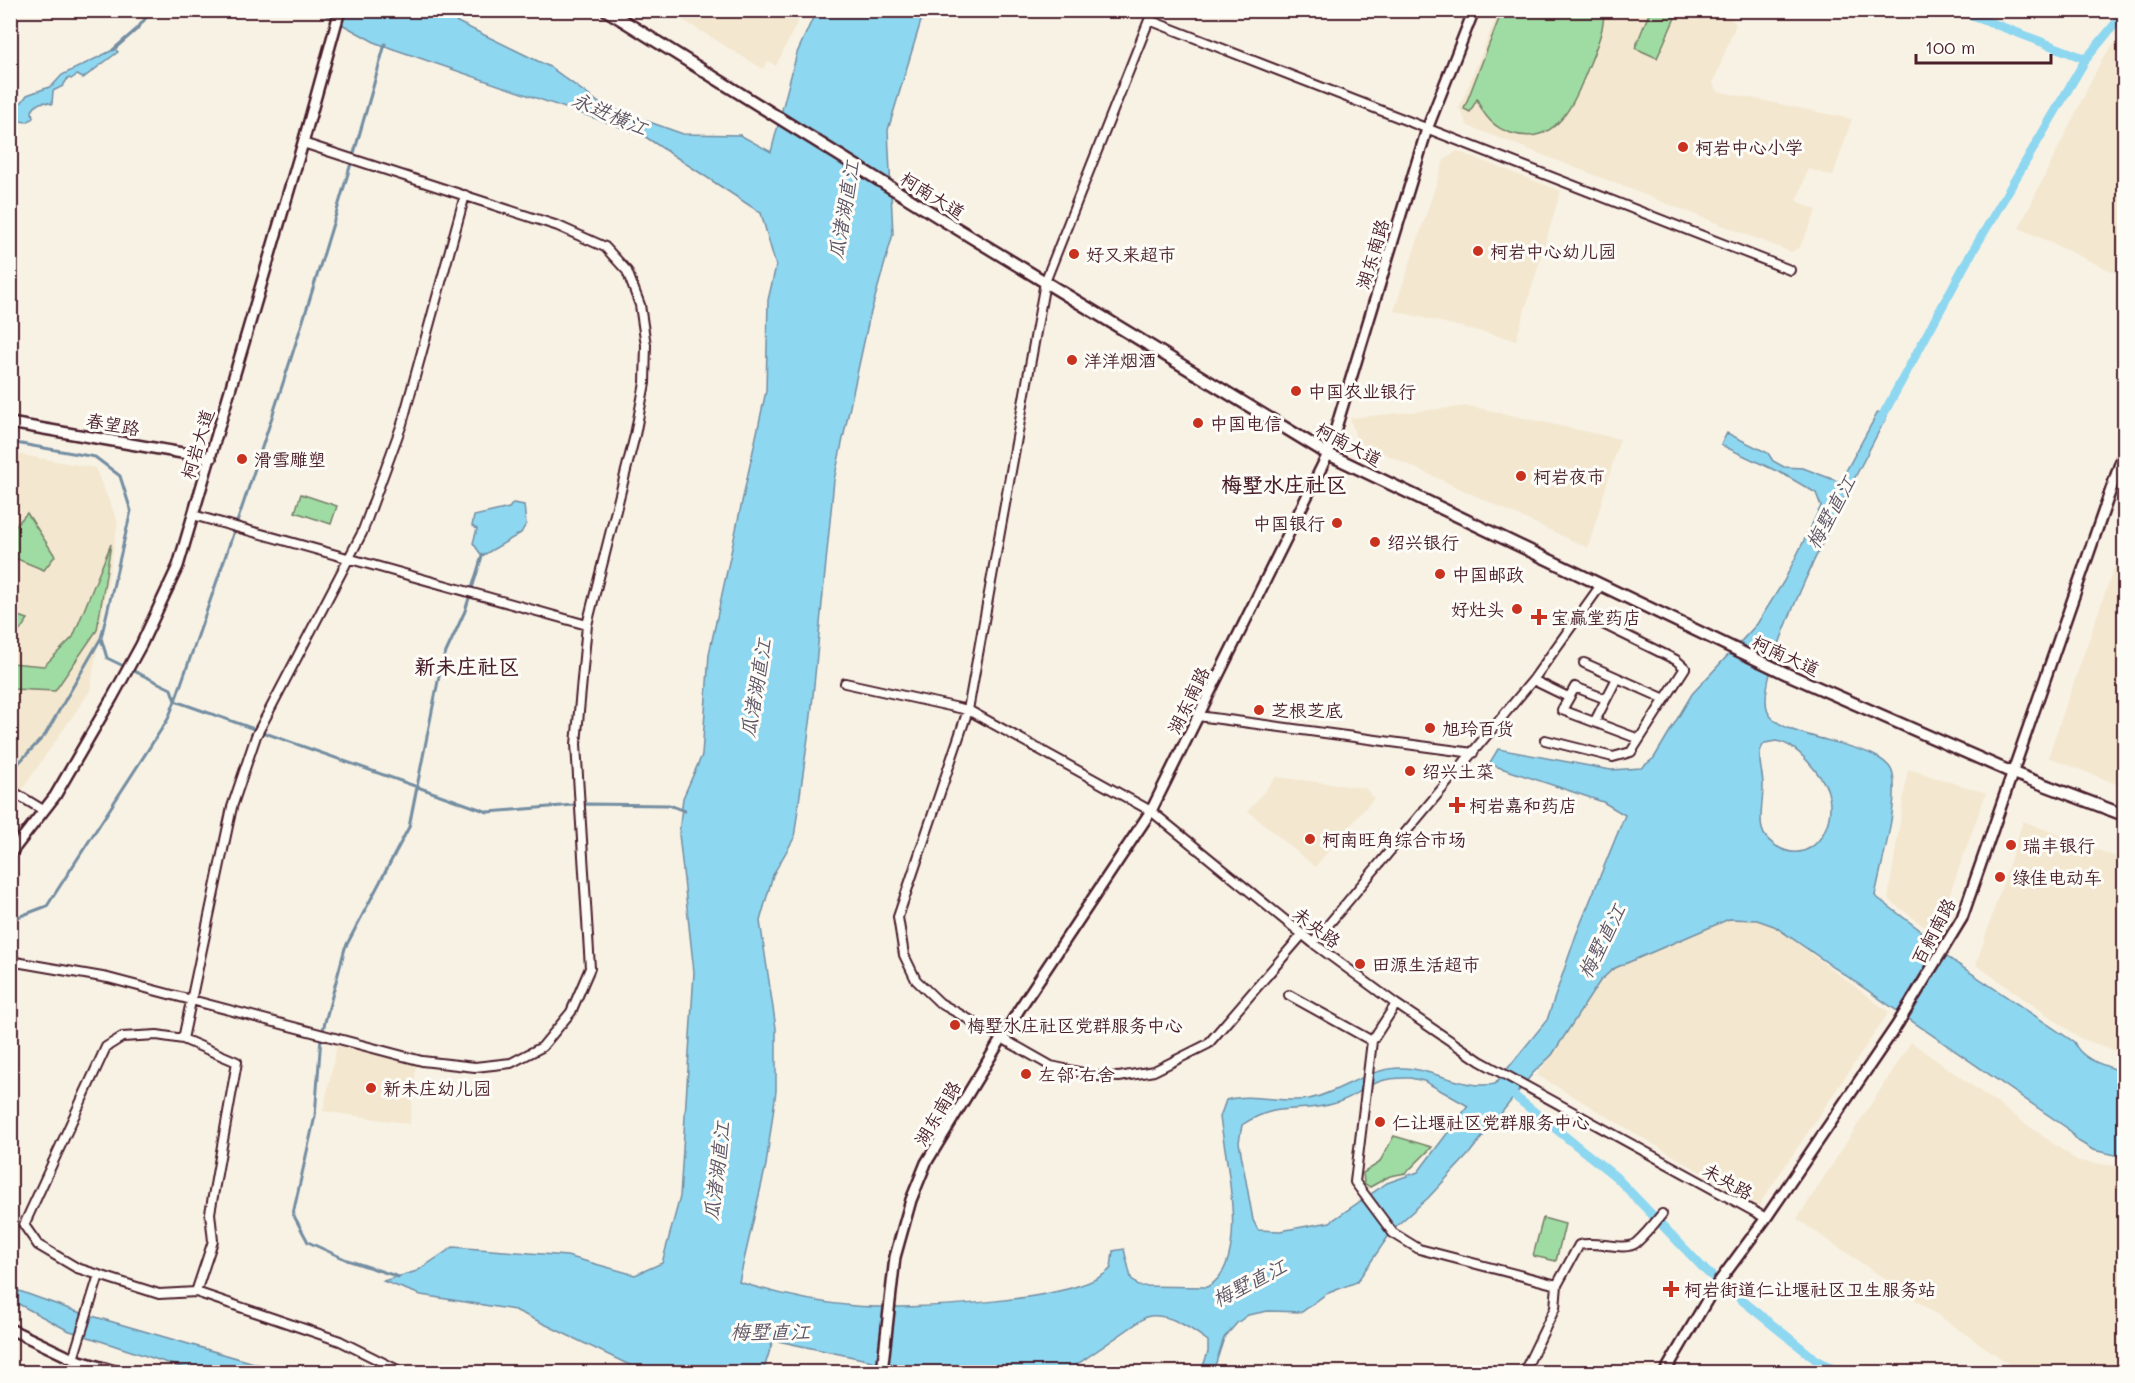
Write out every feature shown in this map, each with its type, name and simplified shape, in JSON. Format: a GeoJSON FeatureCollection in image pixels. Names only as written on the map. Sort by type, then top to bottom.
{"type":"FeatureCollection","features":[{"type":"Feature","properties":{"kind":"main road","name":"柯南大道"},"geometry":{"type":"LineString","coordinates":[[606,10],[943,220],[1328,454],[1787,675],[2013,773],[2124,815]]}},
{"type":"Feature","properties":{"kind":"street","name":"柯岩大道"},"geometry":{"type":"LineString","coordinates":[[10,854],[55,796],[141,645],[178,566],[340,10]]}},
{"type":"Feature","properties":{"kind":"street"},"geometry":{"type":"LineString","coordinates":[[1153,10],[1045,282],[968,710],[898,917],[904,955],[916,980],[940,1003],[1001,1039],[1052,1066],[1081,1074],[1119,1077],[1154,1071],[1208,1044],[1302,934]]}},
{"type":"Feature","properties":{"kind":"street","name":"湖东南路"},"geometry":{"type":"LineString","coordinates":[[882,1372],[888,1297],[898,1246],[911,1200],[926,1163],[1001,1039],[1151,811],[1328,454],[1428,129],[1474,10]]}},
{"type":"Feature","properties":{"kind":"street"},"geometry":{"type":"LineString","coordinates":[[1149,20],[1790,270]]}},
{"type":"Feature","properties":{"kind":"street"},"geometry":{"type":"LineString","coordinates":[[10,961],[108,978],[312,1030],[422,1061],[475,1067],[511,1063],[542,1047],[571,1012],[590,968],[576,744],[586,625],[635,435],[645,383],[646,345],[640,305],[627,271],[604,247],[558,226],[303,143]]}},
{"type":"Feature","properties":{"kind":"street"},"geometry":{"type":"LineString","coordinates":[[183,1039],[189,998],[231,807],[265,717],[362,533],[402,424],[465,195]]}},
{"type":"Feature","properties":{"kind":"street","name":"春望路"},"geometry":{"type":"LineString","coordinates":[[10,423],[211,458]]}},
{"type":"Feature","properties":{"kind":"street","name":"百舸南路"},"geometry":{"type":"LineString","coordinates":[[1665,1372],[1713,1290],[1766,1218],[1897,1025],[1962,918],[2124,452]]}},
{"type":"Feature","properties":{"kind":"street"},"geometry":{"type":"LineString","coordinates":[[193,515],[586,625]]}},
{"type":"Feature","properties":{"kind":"street"},"geometry":{"type":"LineString","coordinates":[[1313,943],[1533,680],[1601,585]]}},
{"type":"Feature","properties":{"kind":"street"},"geometry":{"type":"LineString","coordinates":[[1545,740],[1613,757],[1631,752],[1685,668],[1676,660],[1599,622]]}},
{"type":"Feature","properties":{"kind":"street"},"geometry":{"type":"LineString","coordinates":[[1584,663],[1665,699]]}},
{"type":"Feature","properties":{"kind":"street"},"geometry":{"type":"LineString","coordinates":[[1595,721],[1617,678]]}},
{"type":"Feature","properties":{"kind":"street"},"geometry":{"type":"LineString","coordinates":[[1533,680],[1568,697]]}},
{"type":"Feature","properties":{"kind":"street","name":"未央路"},"geometry":{"type":"LineString","coordinates":[[845,683],[968,710],[1151,811],[1313,943],[1479,1061],[1766,1218]]}},
{"type":"Feature","properties":{"kind":"street"},"geometry":{"type":"LineString","coordinates":[[1606,699],[1575,687],[1562,710],[1639,739]]}},
{"type":"Feature","properties":{"kind":"street"},"geometry":{"type":"LineString","coordinates":[[1198,716],[1473,753]]}},
{"type":"Feature","properties":{"kind":"street"},"geometry":{"type":"LineString","coordinates":[[10,790],[43,810]]}},
{"type":"Feature","properties":{"kind":"street"},"geometry":{"type":"LineString","coordinates":[[1289,995],[1372,1041]]}},
{"type":"Feature","properties":{"kind":"street"},"geometry":{"type":"LineString","coordinates":[[1396,1004],[1372,1041],[1354,1182],[1393,1233],[1419,1250],[1557,1285]]}},
{"type":"Feature","properties":{"kind":"street"},"geometry":{"type":"LineString","coordinates":[[196,1292],[213,1241],[210,1213],[237,1062],[183,1039],[157,1035],[122,1037],[106,1047],[24,1225],[38,1245],[77,1268],[159,1294],[196,1292],[340,1341],[402,1372]]}},
{"type":"Feature","properties":{"kind":"street"},"geometry":{"type":"LineString","coordinates":[[1524,1372],[1555,1308],[1557,1285],[1579,1245],[1592,1241],[1623,1247],[1634,1245],[1662,1214]]}},
{"type":"Feature","properties":{"kind":"street"},"geometry":{"type":"LineString","coordinates":[[74,1359],[99,1275]]}},
{"type":"Feature","properties":{"kind":"street"},"geometry":{"type":"LineString","coordinates":[[10,1329],[74,1359],[118,1372]]}},
{"type":"Feature","properties":{"kind":"shaded area","name":"柯岩中心小学"},"geometry":{"type":"Polygon","coordinates":[[[1715,10],[1725,13],[1736,24],[1713,83],[1717,91],[1852,119],[1833,176],[1808,169],[1797,201],[1817,210],[1800,247],[1791,252],[1468,126],[1459,108],[1499,11],[1715,10]]]}},
{"type":"Feature","properties":{"kind":"shaded area"},"geometry":{"type":"Polygon","coordinates":[[[668,11],[803,11],[776,66],[768,61],[763,69],[668,11]]]}},
{"type":"Feature","properties":{"kind":"shaded area"},"geometry":{"type":"Polygon","coordinates":[[[2124,32],[2124,277],[2019,228],[2102,59],[2124,32]]]}},
{"type":"Feature","properties":{"kind":"shaded area","name":"柯岩中心幼儿园"},"geometry":{"type":"Polygon","coordinates":[[[1457,151],[1561,191],[1516,340],[1394,311],[1444,160],[1457,151]]]}},
{"type":"Feature","properties":{"kind":"shaded area","name":"柯岩夜市"},"geometry":{"type":"Polygon","coordinates":[[[1469,406],[1620,439],[1588,548],[1357,441],[1350,418],[1469,406]]]}},
{"type":"Feature","properties":{"kind":"shaded area"},"geometry":{"type":"Polygon","coordinates":[[[11,453],[95,468],[118,522],[90,691],[11,806],[11,453]]]}},
{"type":"Feature","properties":{"kind":"shaded area"},"geometry":{"type":"Polygon","coordinates":[[[2124,538],[2124,787],[2048,757],[2124,538]]]}},
{"type":"Feature","properties":{"kind":"shaded area"},"geometry":{"type":"Polygon","coordinates":[[[1908,769],[1986,793],[1935,935],[1888,899],[1908,769]]]}},
{"type":"Feature","properties":{"kind":"shaded area","name":"柯南旺角综合市场"},"geometry":{"type":"Polygon","coordinates":[[[1276,777],[1365,788],[1374,798],[1315,867],[1248,811],[1276,777]]]}},
{"type":"Feature","properties":{"kind":"shaded area"},"geometry":{"type":"Polygon","coordinates":[[[2023,821],[2124,860],[2124,1054],[2080,1038],[1976,965],[2023,821]]]}},
{"type":"Feature","properties":{"kind":"shaded area"},"geometry":{"type":"Polygon","coordinates":[[[1729,919],[1752,919],[1774,926],[1889,1012],[1758,1206],[1537,1075],[1600,981],[1613,969],[1729,919]]]}},
{"type":"Feature","properties":{"kind":"shaded area"},"geometry":{"type":"Polygon","coordinates":[[[1911,1042],[2078,1161],[2124,1167],[2124,1372],[2021,1372],[1797,1219],[1911,1042]]]}},
{"type":"Feature","properties":{"kind":"shaded area","name":"新未庄幼儿园"},"geometry":{"type":"Polygon","coordinates":[[[337,1045],[416,1065],[410,1124],[323,1111],[337,1045]]]}},
{"type":"Feature","properties":{"kind":"green space"},"geometry":{"type":"Polygon","coordinates":[[[1502,11],[1604,11],[1599,40],[1577,94],[1562,118],[1552,128],[1541,134],[1527,136],[1499,128],[1482,110],[1477,99],[1470,112],[1464,109],[1502,11]]]}},
{"type":"Feature","properties":{"kind":"green space"},"geometry":{"type":"Polygon","coordinates":[[[1650,11],[1678,11],[1657,58],[1635,48],[1650,11]]]}},
{"type":"Feature","properties":{"kind":"green space"},"geometry":{"type":"Polygon","coordinates":[[[301,494],[337,506],[331,524],[295,512],[301,494]]]}},
{"type":"Feature","properties":{"kind":"green space"},"geometry":{"type":"Polygon","coordinates":[[[27,513],[55,556],[44,570],[15,558],[11,574],[11,531],[27,513]]]}},
{"type":"Feature","properties":{"kind":"green space"},"geometry":{"type":"Polygon","coordinates":[[[111,544],[97,630],[55,691],[11,689],[11,663],[44,666],[73,637],[111,544]]]}},
{"type":"Feature","properties":{"kind":"green space"},"geometry":{"type":"Polygon","coordinates":[[[10,614],[28,619],[11,643],[10,614]]]}},
{"type":"Feature","properties":{"kind":"green space"},"geometry":{"type":"Polygon","coordinates":[[[1394,1136],[1432,1147],[1406,1173],[1390,1176],[1370,1187],[1364,1183],[1363,1173],[1379,1163],[1394,1136]]]}},
{"type":"Feature","properties":{"kind":"green space"},"geometry":{"type":"Polygon","coordinates":[[[1543,1218],[1565,1224],[1556,1261],[1533,1256],[1543,1218]]]}},
{"type":"Feature","properties":{"kind":"water"},"geometry":{"type":"Polygon","coordinates":[[[318,11],[435,11],[550,67],[602,105],[683,134],[740,135],[771,152],[797,53],[816,11],[924,11],[888,130],[893,234],[869,319],[834,480],[811,716],[794,838],[773,875],[760,921],[776,1028],[776,1091],[766,1165],[739,1282],[796,1297],[855,1306],[911,1307],[990,1302],[1066,1289],[1094,1280],[1111,1268],[1113,1251],[1124,1249],[1131,1278],[1138,1286],[1207,1287],[1221,1275],[1229,1257],[1232,1234],[1230,1183],[1220,1117],[1226,1100],[1246,1097],[1309,1099],[1368,1075],[1392,1068],[1428,1072],[1472,1084],[1495,1084],[1547,1020],[1576,935],[1625,815],[1603,802],[1489,764],[1498,749],[1611,770],[1641,768],[1654,758],[1692,694],[1757,624],[1784,581],[1821,506],[1816,493],[1785,475],[1721,445],[1727,433],[1768,453],[1773,461],[1784,467],[1803,468],[1840,482],[1878,412],[1887,416],[1834,519],[1791,612],[1776,654],[1767,689],[1768,712],[1777,722],[1793,730],[1855,748],[1873,755],[1886,764],[1893,775],[1894,802],[1875,896],[1920,930],[1922,940],[2074,1042],[2083,1054],[2103,1065],[2124,1072],[2124,1157],[2093,1150],[2078,1141],[2067,1128],[1774,926],[1757,920],[1729,919],[1613,969],[1600,981],[1552,1055],[1533,1073],[1468,1155],[1428,1198],[1394,1228],[1357,1282],[1326,1294],[1302,1312],[1268,1311],[1248,1315],[1237,1323],[1224,1338],[1213,1372],[1201,1372],[1208,1352],[1208,1341],[1178,1322],[1154,1316],[1146,1317],[1066,1372],[924,1372],[773,1340],[763,1372],[644,1372],[515,1310],[421,1295],[383,1281],[417,1271],[453,1247],[567,1256],[635,1275],[662,1263],[680,1197],[694,972],[679,834],[683,798],[702,755],[709,654],[766,391],[768,300],[776,266],[761,213],[641,134],[376,43],[318,11]],[[1776,741],[1765,743],[1760,752],[1763,782],[1762,829],[1767,839],[1776,846],[1791,852],[1804,851],[1815,844],[1823,833],[1830,805],[1828,791],[1821,778],[1802,755],[1776,741]],[[1396,1078],[1376,1083],[1336,1103],[1267,1113],[1242,1125],[1239,1142],[1253,1220],[1258,1230],[1280,1231],[1330,1222],[1387,1183],[1418,1172],[1468,1106],[1424,1081],[1396,1078]]]}},
{"type":"Feature","properties":{"kind":"water"},"geometry":{"type":"Polygon","coordinates":[[[115,49],[118,52],[83,78],[77,75],[71,79],[68,78],[63,86],[53,91],[52,104],[43,102],[36,106],[32,111],[33,118],[27,122],[11,120],[11,106],[22,102],[27,95],[52,86],[62,75],[115,49]]]}},
{"type":"Feature","properties":{"kind":"water"},"geometry":{"type":"Polygon","coordinates":[[[513,503],[524,505],[526,524],[521,533],[482,556],[473,543],[477,529],[472,526],[474,516],[509,508],[513,503]]]}},
{"type":"Feature","properties":{"kind":"water"},"geometry":{"type":"Polygon","coordinates":[[[11,1288],[75,1311],[285,1372],[195,1372],[67,1330],[11,1300],[11,1288]]]}},
{"type":"Feature","properties":{"kind":"waterway"},"geometry":{"type":"LineString","coordinates":[[113,50],[137,29],[152,10]]}},
{"type":"Feature","properties":{"kind":"waterway"},"geometry":{"type":"LineString","coordinates":[[1923,10],[1963,12],[2086,59]]}},
{"type":"Feature","properties":{"kind":"waterway","name":"梅墅直江"},"geometry":{"type":"LineString","coordinates":[[1878,424],[1967,261],[2086,59],[2124,13]]}},
{"type":"Feature","properties":{"kind":"waterway"},"geometry":{"type":"LineString","coordinates":[[385,44],[362,127],[286,374],[175,701],[488,812],[586,804],[669,805],[685,811]]}},
{"type":"Feature","properties":{"kind":"waterway"},"geometry":{"type":"LineString","coordinates":[[10,442],[95,457],[120,476],[131,511],[101,638],[107,658],[171,689],[175,701],[168,719],[47,906],[10,920]]}},
{"type":"Feature","properties":{"kind":"waterway"},"geometry":{"type":"LineString","coordinates":[[399,1277],[347,1260],[308,1242],[293,1214],[315,1116],[321,1037],[345,948],[409,827],[442,661],[465,611],[482,556]]}},
{"type":"Feature","properties":{"kind":"waterway"},"geometry":{"type":"LineString","coordinates":[[10,772],[45,735],[101,638]]}},
{"type":"Feature","properties":{"kind":"waterway"},"geometry":{"type":"LineString","coordinates":[[1507,1090],[1616,1177],[1707,1272],[1815,1359],[1838,1372]]}},
{"type":"Feature","properties":{"kind":"place","name":"柯岩中心小学"},"geometry":{"type":"Point","coordinates":[1683,147]}},
{"type":"Feature","properties":{"kind":"place","name":"柯岩中心幼儿园"},"geometry":{"type":"Point","coordinates":[1478,251]}},
{"type":"Feature","properties":{"kind":"place","name":"好又来超市"},"geometry":{"type":"Point","coordinates":[1074,254]}},
{"type":"Feature","properties":{"kind":"place","name":"洋洋烟酒"},"geometry":{"type":"Point","coordinates":[1072,360]}},
{"type":"Feature","properties":{"kind":"place","name":"中国农业银行"},"geometry":{"type":"Point","coordinates":[1296,391]}},
{"type":"Feature","properties":{"kind":"place","name":"中国电信"},"geometry":{"type":"Point","coordinates":[1198,423]}},
{"type":"Feature","properties":{"kind":"place","name":"滑雪雕塑"},"geometry":{"type":"Point","coordinates":[242,459]}},
{"type":"Feature","properties":{"kind":"place","name":"柯岩夜市"},"geometry":{"type":"Point","coordinates":[1521,476]}},
{"type":"Feature","properties":{"kind":"place","name":"中国银行"},"geometry":{"type":"Point","coordinates":[1337,523]}},
{"type":"Feature","properties":{"kind":"place","name":"绍兴银行"},"geometry":{"type":"Point","coordinates":[1375,542]}},
{"type":"Feature","properties":{"kind":"place","name":"中国邮政"},"geometry":{"type":"Point","coordinates":[1440,574]}},
{"type":"Feature","properties":{"kind":"place","name":"好灶头"},"geometry":{"type":"Point","coordinates":[1517,609]}},
{"type":"Feature","properties":{"kind":"place","name":"宝赢堂药店"},"geometry":{"type":"Point","coordinates":[1539,617]}},
{"type":"Feature","properties":{"kind":"place","name":"芝根芝底"},"geometry":{"type":"Point","coordinates":[1259,710]}},
{"type":"Feature","properties":{"kind":"place","name":"旭玲百货"},"geometry":{"type":"Point","coordinates":[1430,728]}},
{"type":"Feature","properties":{"kind":"place","name":"绍兴土菜"},"geometry":{"type":"Point","coordinates":[1410,771]}},
{"type":"Feature","properties":{"kind":"place","name":"柯岩嘉和药店"},"geometry":{"type":"Point","coordinates":[1457,805]}},
{"type":"Feature","properties":{"kind":"place","name":"柯南旺角综合市场"},"geometry":{"type":"Point","coordinates":[1310,839]}},
{"type":"Feature","properties":{"kind":"place","name":"瑞丰银行"},"geometry":{"type":"Point","coordinates":[2011,845]}},
{"type":"Feature","properties":{"kind":"place","name":"绿佳电动车"},"geometry":{"type":"Point","coordinates":[2000,877]}},
{"type":"Feature","properties":{"kind":"place","name":"田源生活超市"},"geometry":{"type":"Point","coordinates":[1360,964]}},
{"type":"Feature","properties":{"kind":"place","name":"梅墅水庄社区党群服务中心"},"geometry":{"type":"Point","coordinates":[955,1025]}},
{"type":"Feature","properties":{"kind":"place","name":"左邻˙右舍"},"geometry":{"type":"Point","coordinates":[1026,1074]}},
{"type":"Feature","properties":{"kind":"place","name":"新未庄幼儿园"},"geometry":{"type":"Point","coordinates":[371,1088]}},
{"type":"Feature","properties":{"kind":"place","name":"仁让堰社区党群服务中心"},"geometry":{"type":"Point","coordinates":[1380,1122]}},
{"type":"Feature","properties":{"kind":"place","name":"柯岩街道仁让堰社区卫生服务站"},"geometry":{"type":"Point","coordinates":[1671,1289]}},
{"type":"Feature","properties":{"kind":"district","name":"梅墅水庄社区"},"geometry":{"type":"Point","coordinates":[1284,483]}},
{"type":"Feature","properties":{"kind":"district","name":"新未庄社区"},"geometry":{"type":"Point","coordinates":[467,665]}},
{"type":"Feature","properties":{"kind":"water label","name":"永进横江"},"geometry":{"type":"Point","coordinates":[610,113]}},
{"type":"Feature","properties":{"kind":"water label","name":"瓜渚湖直江"},"geometry":{"type":"Point","coordinates":[843,210]}},
{"type":"Feature","properties":{"kind":"water label","name":"瓜渚湖直江"},"geometry":{"type":"Point","coordinates":[755,688]}},
{"type":"Feature","properties":{"kind":"water label","name":"瓜渚湖直江"},"geometry":{"type":"Point","coordinates":[716,1171]}}]}
